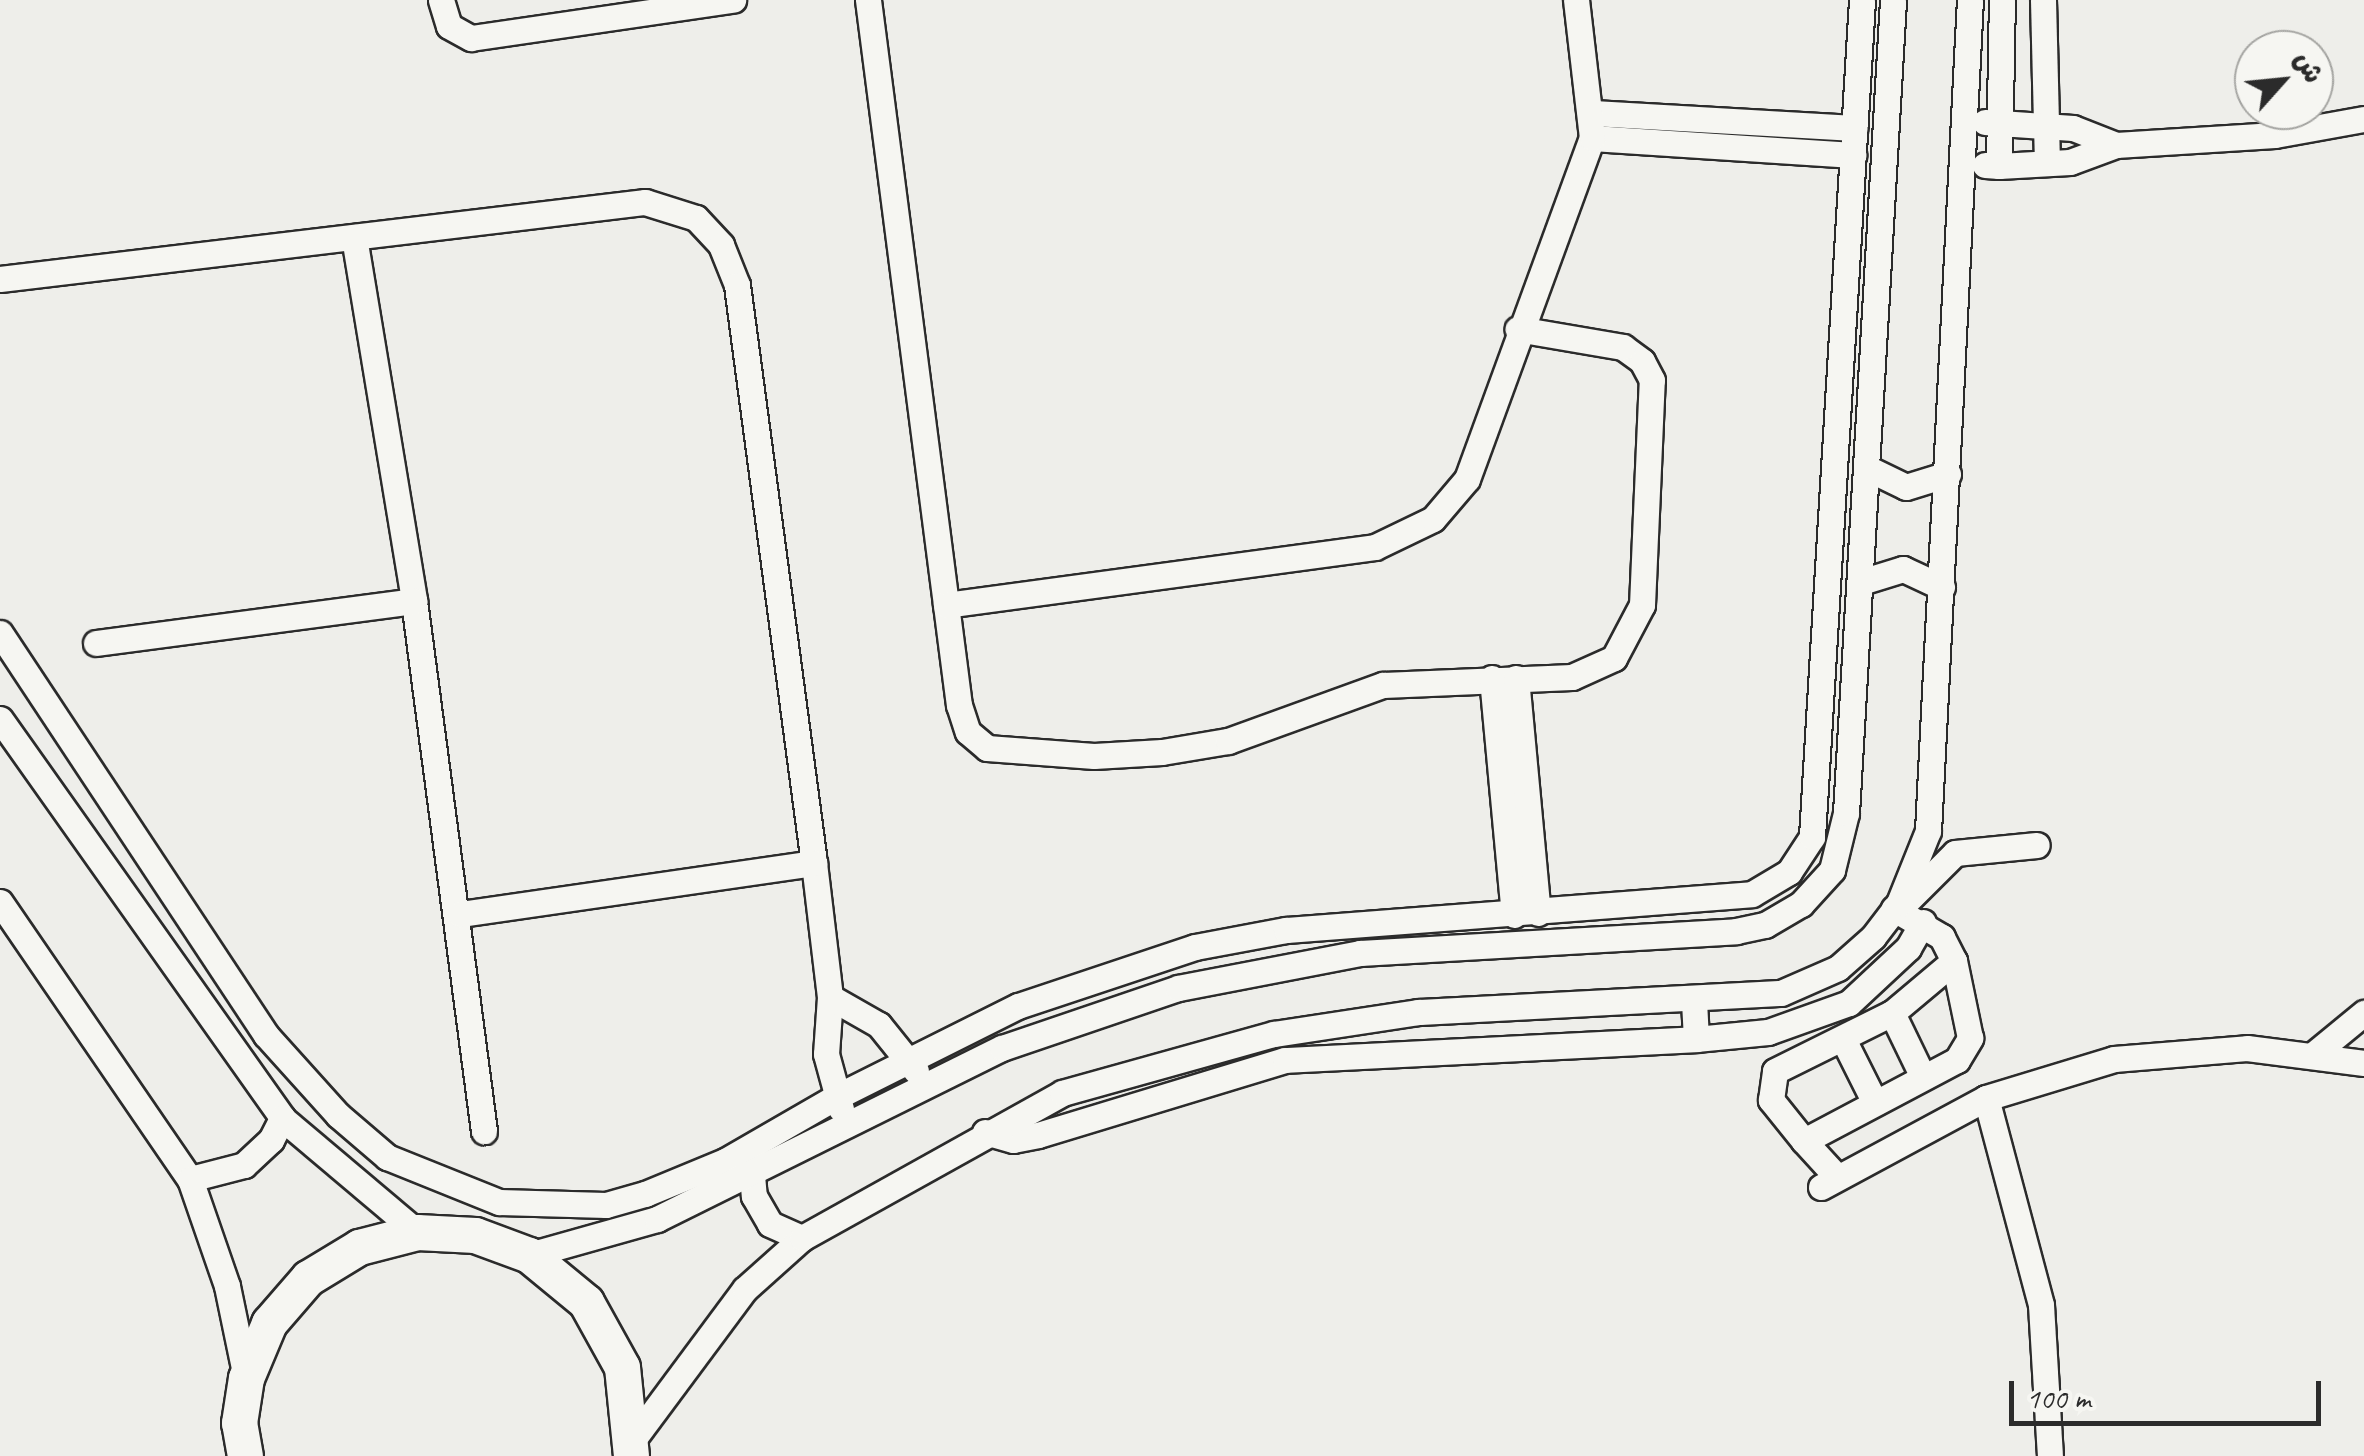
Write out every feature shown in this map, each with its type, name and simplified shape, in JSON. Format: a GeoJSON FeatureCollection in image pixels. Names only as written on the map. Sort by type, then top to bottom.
{"type":"FeatureCollection","features":[{"type":"Feature","properties":{"kind":"street"},"geometry":{"type":"LineString","coordinates":[[441,0],[449,26],[471,38],[733,0]]}},
{"type":"Feature","properties":{"kind":"street"},"geometry":{"type":"LineString","coordinates":[[868,0],[961,719],[978,742],[1008,753],[1162,752],[1228,741],[1383,686],[1572,677],[1598,669],[1628,643],[1637,625],[1654,392],[1648,369],[1623,347],[1518,329]]}},
{"type":"Feature","properties":{"kind":"street"},"geometry":{"type":"LineString","coordinates":[[946,606],[1356,550],[1411,534],[1467,479],[1593,125],[1576,0]]}},
{"type":"Feature","properties":{"kind":"street"},"geometry":{"type":"LineString","coordinates":[[0,633],[266,1035],[338,1116],[387,1157],[499,1202],[606,1204],[725,1161],[909,1058],[1018,1006],[1194,947],[1286,930],[1752,894],[1789,872],[1812,837],[1862,0]]}},
{"type":"Feature","properties":{"kind":"street"},"geometry":{"type":"LineString","coordinates":[[529,1255],[657,1220],[752,1175],[923,1084],[1089,1015],[1268,968],[1453,945],[1736,931],[1792,913],[1832,870],[1842,842],[1861,582],[1893,0]]}},
{"type":"Feature","properties":{"kind":"street"},"geometry":{"type":"LineString","coordinates":[[1896,906],[1928,831],[1965,165],[1970,0]]}},
{"type":"Feature","properties":{"kind":"street"},"geometry":{"type":"LineString","coordinates":[[1999,166],[2002,0]]}},
{"type":"Feature","properties":{"kind":"street"},"geometry":{"type":"LineString","coordinates":[[2043,0],[2047,163]]}},
{"type":"Feature","properties":{"kind":"street"},"geometry":{"type":"LineString","coordinates":[[1967,120],[2046,125],[2116,145],[2275,135],[2364,119]]}},
{"type":"Feature","properties":{"kind":"street"},"geometry":{"type":"LineString","coordinates":[[1593,125],[1855,128]]}},
{"type":"Feature","properties":{"kind":"street"},"geometry":{"type":"LineString","coordinates":[[1593,125],[1853,155]]}},
{"type":"Feature","properties":{"kind":"street"},"geometry":{"type":"LineString","coordinates":[[1801,152],[1803,125]]}},
{"type":"Feature","properties":{"kind":"street"},"geometry":{"type":"LineString","coordinates":[[1965,165],[2047,163],[2096,155],[2116,145]]}},
{"type":"Feature","properties":{"kind":"street"},"geometry":{"type":"LineString","coordinates":[[2,280],[645,202],[696,218],[721,245],[738,285],[830,997],[826,1054],[847,1125]]}},
{"type":"Feature","properties":{"kind":"street"},"geometry":{"type":"LineString","coordinates":[[354,237],[460,914],[484,1132]]}},
{"type":"Feature","properties":{"kind":"street"},"geometry":{"type":"LineString","coordinates":[[1867,468],[1906,486],[1948,474]]}},
{"type":"Feature","properties":{"kind":"street"},"geometry":{"type":"LineString","coordinates":[[1861,582],[1902,569],[1942,588]]}},
{"type":"Feature","properties":{"kind":"street"},"geometry":{"type":"LineString","coordinates":[[96,642],[414,601]]}},
{"type":"Feature","properties":{"kind":"street"},"geometry":{"type":"LineString","coordinates":[[1504,678],[1526,914]]}},
{"type":"Feature","properties":{"kind":"street"},"geometry":{"type":"LineString","coordinates":[[0,719],[282,1118],[417,1232]]}},
{"type":"Feature","properties":{"kind":"street"},"geometry":{"type":"LineString","coordinates":[[631,1448],[745,1290],[802,1238],[985,1132],[1062,1093],[1274,1034],[1418,1012],[1694,1001],[1796,987],[1838,968],[1896,906],[1916,895],[1955,853],[2037,845]]}},
{"type":"Feature","properties":{"kind":"street"},"geometry":{"type":"LineString","coordinates":[[460,914],[814,864]]}},
{"type":"Feature","properties":{"kind":"street"},"geometry":{"type":"LineString","coordinates":[[0,902],[190,1179],[227,1286],[246,1378],[242,1440],[221,1456]]}},
{"type":"Feature","properties":{"kind":"street"},"geometry":{"type":"LineString","coordinates":[[1804,1141],[1957,1060],[1970,1038],[1954,961],[1923,922],[1896,906]]}},
{"type":"Feature","properties":{"kind":"street"},"geometry":{"type":"LineString","coordinates":[[985,1132],[1013,1140],[1038,1134],[1285,1060],[1768,1032],[1850,1003],[1898,958],[1923,922]]}},
{"type":"Feature","properties":{"kind":"street"},"geometry":{"type":"LineString","coordinates":[[1954,961],[1892,1013],[1844,1041],[1789,1062],[1768,1086],[1771,1100],[1804,1141],[1829,1182],[1986,1098],[2098,1062],[2180,1050],[2314,1054],[2364,1063]]}},
{"type":"Feature","properties":{"kind":"street"},"geometry":{"type":"LineString","coordinates":[[830,997],[879,1025],[909,1058],[923,1084]]}},
{"type":"Feature","properties":{"kind":"street"},"geometry":{"type":"LineString","coordinates":[[1694,1001],[1696,1039]]}},
{"type":"Feature","properties":{"kind":"street"},"geometry":{"type":"LineString","coordinates":[[1892,1013],[1923,1078]]}},
{"type":"Feature","properties":{"kind":"street"},"geometry":{"type":"LineString","coordinates":[[2314,1054],[2364,1013]]}},
{"type":"Feature","properties":{"kind":"street"},"geometry":{"type":"LineString","coordinates":[[1844,1041],[1875,1103]]}},
{"type":"Feature","properties":{"kind":"street"},"geometry":{"type":"LineString","coordinates":[[1986,1098],[2041,1305],[2050,1456]]}},
{"type":"Feature","properties":{"kind":"street"},"geometry":{"type":"LineString","coordinates":[[190,1179],[244,1165],[272,1140],[282,1118]]}},
{"type":"Feature","properties":{"kind":"street"},"geometry":{"type":"LineString","coordinates":[[752,1175],[754,1196],[770,1224],[802,1238]]}},
{"type":"Feature","properties":{"kind":"street"},"geometry":{"type":"LineString","coordinates":[[246,1378],[270,1323],[308,1278],[359,1247],[417,1232],[474,1235],[529,1255],[586,1302],[622,1367],[631,1448]]}}]}
